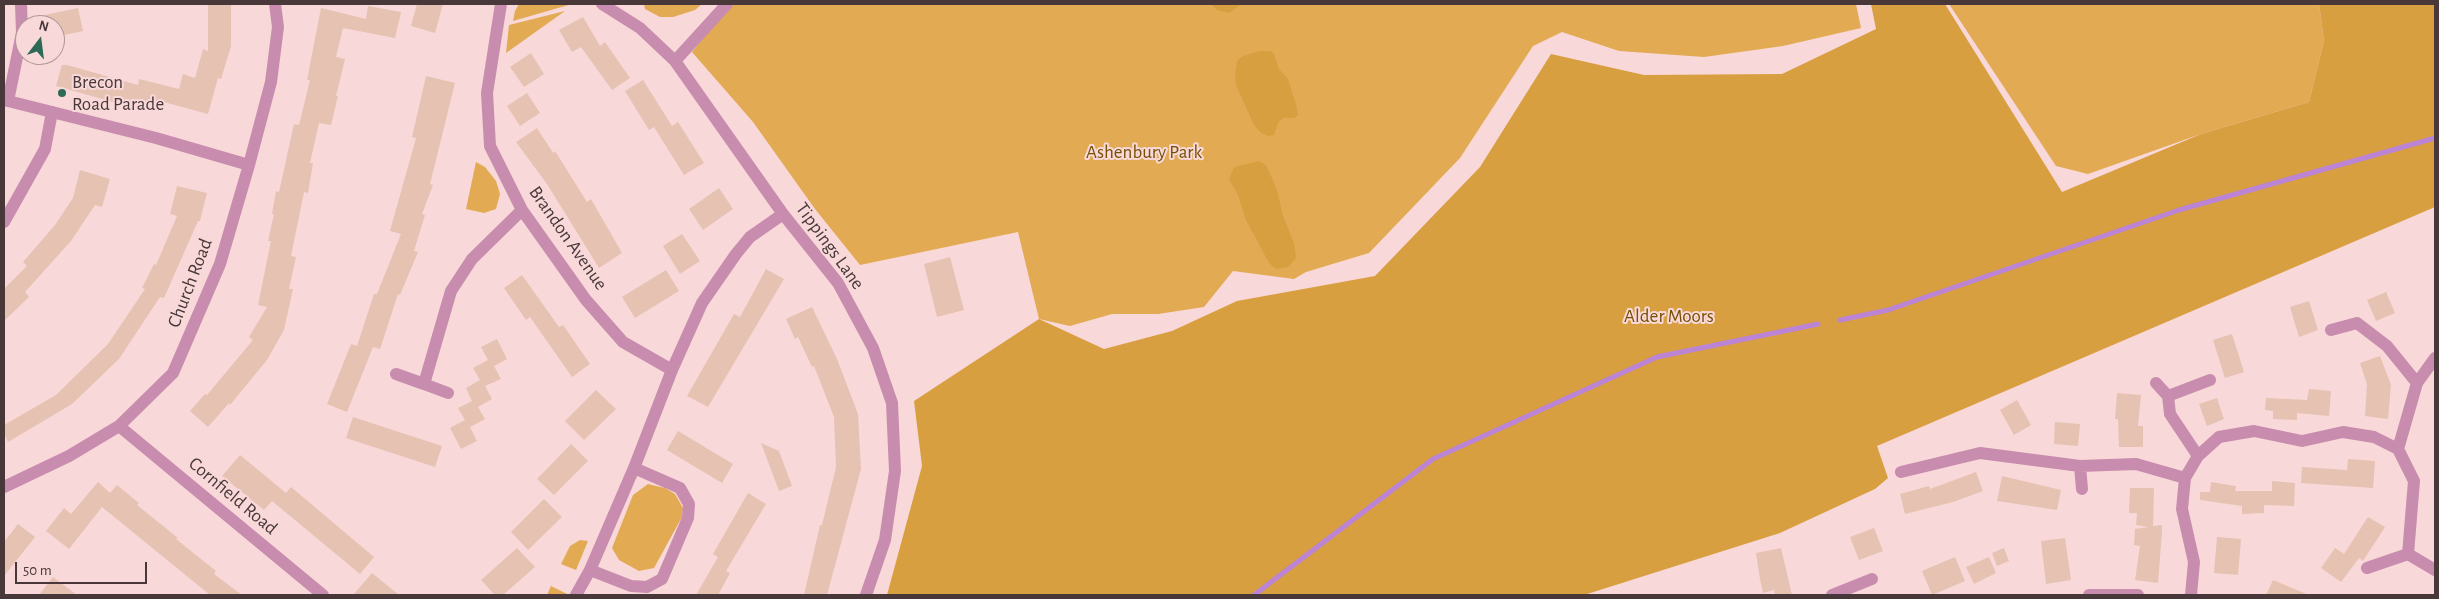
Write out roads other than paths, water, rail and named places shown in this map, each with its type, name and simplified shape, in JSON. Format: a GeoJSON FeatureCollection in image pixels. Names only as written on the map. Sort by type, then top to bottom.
{"type":"FeatureCollection","features":[{"type":"Feature","properties":{"kind":"street"},"geometry":{"type":"LineString","coordinates":[[21,4],[22,33],[6,101],[156,138],[249,165]]}},
{"type":"Feature","properties":{"kind":"street","name":"Church Road"},"geometry":{"type":"LineString","coordinates":[[4,487],[69,456],[119,426],[174,373],[220,264],[249,165],[271,82],[278,27],[275,4]]}},
{"type":"Feature","properties":{"kind":"street","name":"Brandon Avenue"},"geometry":{"type":"LineString","coordinates":[[501,4],[487,93],[490,146],[522,210],[586,300],[623,342],[672,370]]}},
{"type":"Feature","properties":{"kind":"street","name":"Tippings Lane"},"geometry":{"type":"LineString","coordinates":[[602,4],[640,28],[675,62],[783,214],[838,284],[873,348],[892,403],[895,472],[885,540],[866,595]]}},
{"type":"Feature","properties":{"kind":"street"},"geometry":{"type":"LineString","coordinates":[[675,62],[727,4]]}},
{"type":"Feature","properties":{"kind":"street"},"geometry":{"type":"LineString","coordinates":[[4,222],[45,150],[52,112]]}},
{"type":"Feature","properties":{"kind":"street"},"geometry":{"type":"LineString","coordinates":[[424,384],[451,291],[472,259],[522,210]]}},
{"type":"Feature","properties":{"kind":"street"},"geometry":{"type":"LineString","coordinates":[[576,595],[590,570],[634,468],[672,370],[702,303],[750,237],[783,214]]}},
{"type":"Feature","properties":{"kind":"street"},"geometry":{"type":"LineString","coordinates":[[2330,330],[2357,323],[2387,346],[2417,382]]}},
{"type":"Feature","properties":{"kind":"street"},"geometry":{"type":"LineString","coordinates":[[2398,449],[2417,382],[2435,358]]}},
{"type":"Feature","properties":{"kind":"street"},"geometry":{"type":"LineString","coordinates":[[396,374],[448,393]]}},
{"type":"Feature","properties":{"kind":"street"},"geometry":{"type":"LineString","coordinates":[[2168,396],[2210,380]]}},
{"type":"Feature","properties":{"kind":"street"},"geometry":{"type":"LineString","coordinates":[[2156,383],[2168,396],[2170,414],[2198,456]]}},
{"type":"Feature","properties":{"kind":"street","name":"Cornfield Road"},"geometry":{"type":"LineString","coordinates":[[119,426],[323,595]]}},
{"type":"Feature","properties":{"kind":"street"},"geometry":{"type":"LineString","coordinates":[[2191,595],[2194,562],[2182,510],[2185,478],[2198,456],[2219,437],[2254,431],[2302,441],[2343,432],[2374,436],[2398,449],[2414,481],[2408,554]]}},
{"type":"Feature","properties":{"kind":"street"},"geometry":{"type":"LineString","coordinates":[[1901,472],[1980,452],[2080,466],[2136,464],[2185,478]]}},
{"type":"Feature","properties":{"kind":"street"},"geometry":{"type":"LineString","coordinates":[[2080,466],[2082,489]]}},
{"type":"Feature","properties":{"kind":"street"},"geometry":{"type":"LineString","coordinates":[[590,570],[631,586],[647,587],[662,579],[688,518],[689,504],[680,488],[634,468]]}},
{"type":"Feature","properties":{"kind":"street"},"geometry":{"type":"LineString","coordinates":[[2367,568],[2408,554],[2435,570]]}},
{"type":"Feature","properties":{"kind":"street"},"geometry":{"type":"LineString","coordinates":[[1839,594],[1872,580]]}},
{"type":"Feature","properties":{"kind":"street"},"geometry":{"type":"LineString","coordinates":[[2089,595],[2138,595]]}},
{"type":"Feature","properties":{"kind":"waterway"},"geometry":{"type":"LineString","coordinates":[[1840,320],[1888,310],[2179,210],[2435,138]]}},
{"type":"Feature","properties":{"kind":"waterway"},"geometry":{"type":"LineString","coordinates":[[1254,595],[1433,459],[1657,357],[1818,324]]}},
{"type":"Feature","properties":{"kind":"place","name":"Brecon Road Parade"},"geometry":{"type":"Point","coordinates":[62,93]}},
{"type":"Feature","properties":{"kind":"park label","name":"Ashenbury Park"},"geometry":{"type":"Point","coordinates":[1144,152]}},
{"type":"Feature","properties":{"kind":"park label","name":"Alder Moors"},"geometry":{"type":"Point","coordinates":[1669,316]}}]}
